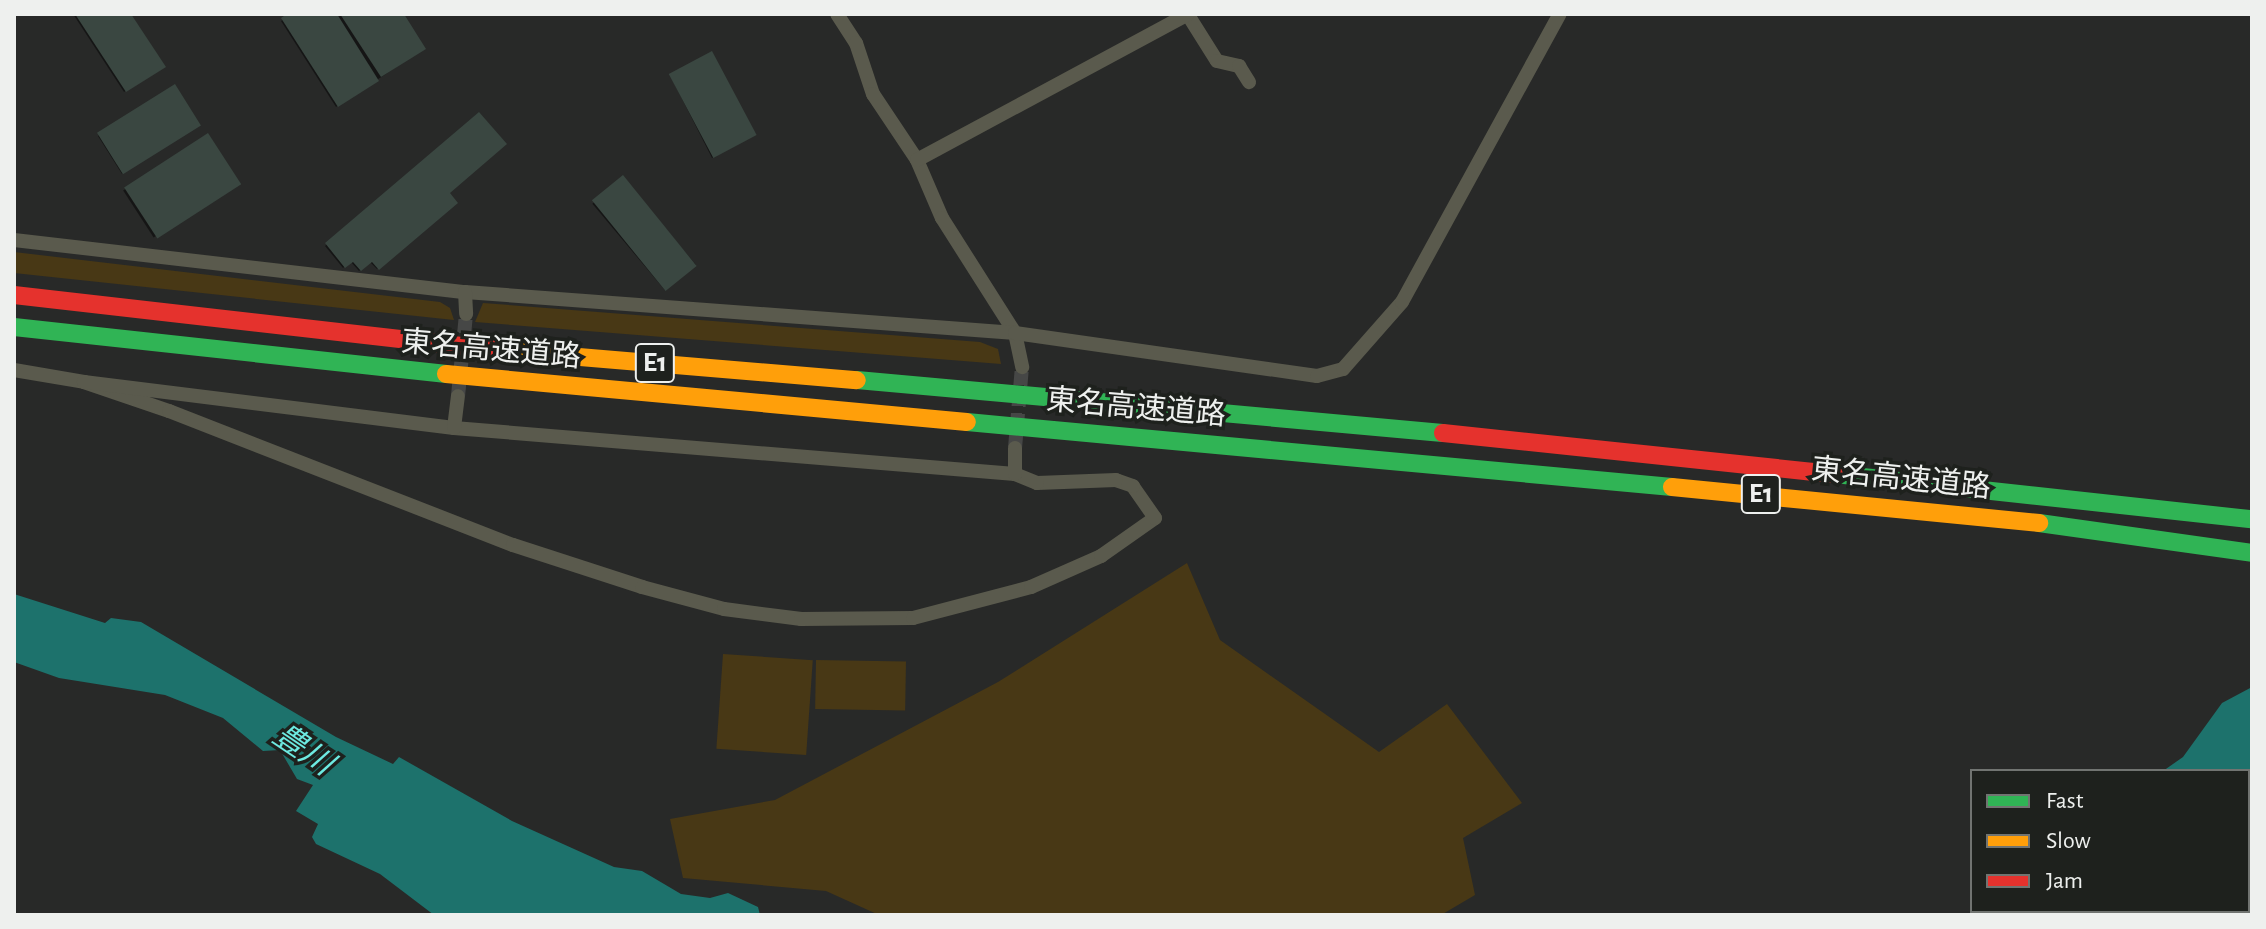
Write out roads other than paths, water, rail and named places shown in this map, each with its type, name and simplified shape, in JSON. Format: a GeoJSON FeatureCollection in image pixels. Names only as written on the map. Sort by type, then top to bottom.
{"type":"FeatureCollection","features":[{"type":"Feature","properties":{"kind":"highway","name":"東名高速道路"},"geometry":{"type":"LineString","coordinates":[[14,295],[509,351],[1297,417],[2252,519]]}},
{"type":"Feature","properties":{"kind":"highway","name":"東名高速道路"},"geometry":{"type":"LineString","coordinates":[[14,327],[248,356],[1987,516],[2252,553]]}},
{"type":"Feature","properties":{"kind":"street"},"geometry":{"type":"LineString","coordinates":[[837,14],[856,43],[873,94],[917,160],[942,218],[1015,333],[1022,367]]}},
{"type":"Feature","properties":{"kind":"street"},"geometry":{"type":"LineString","coordinates":[[917,160],[1188,14],[1217,61],[1239,66],[1249,82]]}},
{"type":"Feature","properties":{"kind":"street"},"geometry":{"type":"LineString","coordinates":[[14,240],[465,292],[1015,333],[1317,376],[1343,369],[1402,302],[1560,14]]}},
{"type":"Feature","properties":{"kind":"street"},"geometry":{"type":"LineString","coordinates":[[465,292],[466,314]]}},
{"type":"Feature","properties":{"kind":"street"},"geometry":{"type":"LineString","coordinates":[[14,370],[84,382],[454,428],[1015,474],[1037,483],[1116,480],[1133,486],[1155,518],[1101,556],[1031,587],[913,618],[801,619],[710,605],[528,550],[252,440],[84,382]]}},
{"type":"Feature","properties":{"kind":"street"},"geometry":{"type":"LineString","coordinates":[[454,428],[458,396]]}},
{"type":"Feature","properties":{"kind":"street"},"geometry":{"type":"LineString","coordinates":[[1015,448],[1015,474]]}},
{"type":"Feature","properties":{"kind":"water","name":"豊川"},"geometry":{"type":"Polygon","coordinates":[[[14,594],[105,623],[111,618],[141,622],[336,737],[393,764],[399,757],[512,821],[614,867],[642,871],[681,894],[710,898],[728,893],[758,907],[760,915],[434,915],[380,874],[316,844],[312,837],[318,824],[296,811],[313,785],[297,779],[280,750],[263,751],[223,718],[165,695],[59,678],[14,662],[14,594]]]}},
{"type":"Feature","properties":{"kind":"water"},"geometry":{"type":"Polygon","coordinates":[[[2252,687],[2252,774],[2250,769],[2166,769],[2183,757],[2222,703],[2252,687]]]}},
{"type":"Feature","properties":{"kind":"water"},"geometry":{"type":"Polygon","coordinates":[[[2051,913],[2122,913],[2050,915],[2051,913]]]}},
{"type":"Feature","properties":{"kind":"tunnel"},"geometry":{"type":"LineString","coordinates":[[458,396],[466,314]]}},
{"type":"Feature","properties":{"kind":"tunnel"},"geometry":{"type":"LineString","coordinates":[[1015,448],[1022,367]]}}]}
